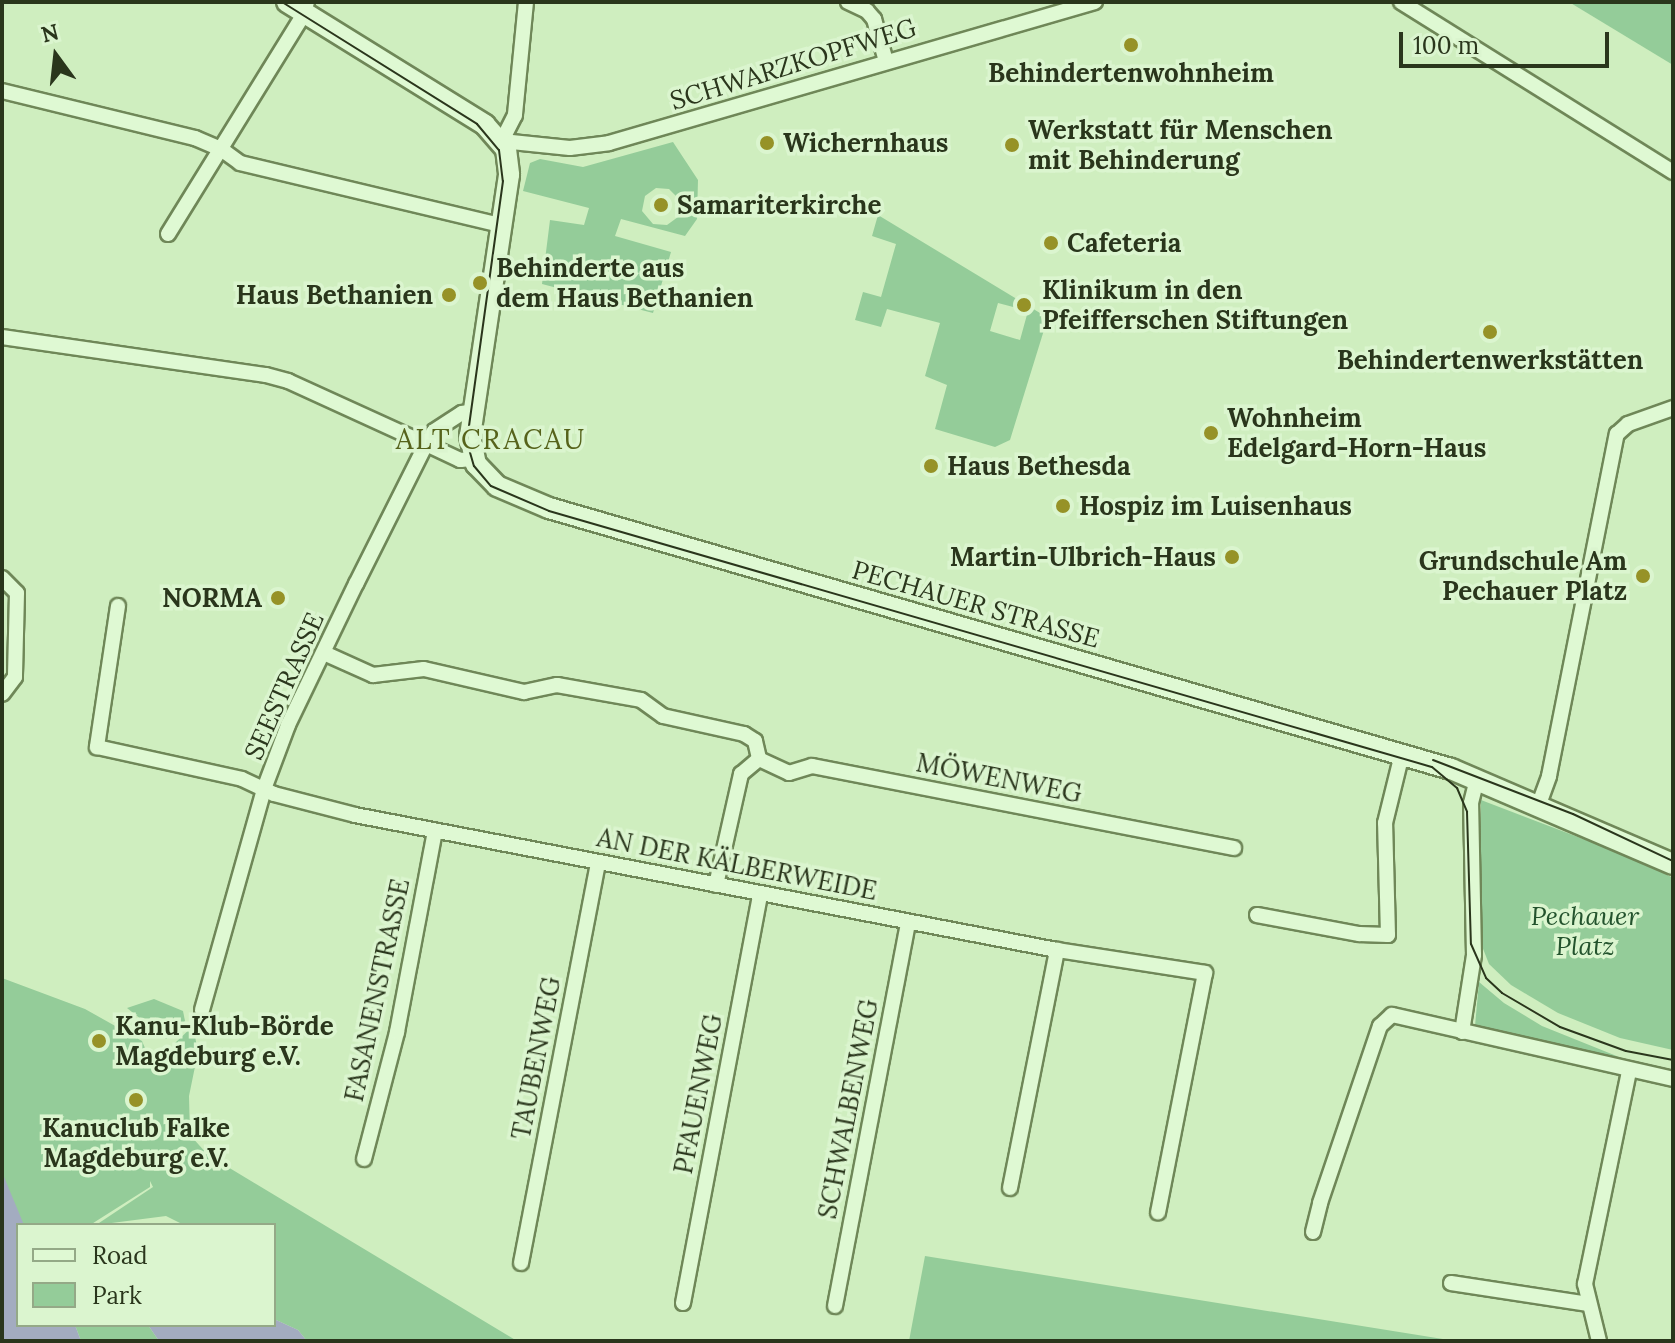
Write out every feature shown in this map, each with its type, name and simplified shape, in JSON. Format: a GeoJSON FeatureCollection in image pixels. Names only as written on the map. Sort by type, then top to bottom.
{"type":"FeatureCollection","features":[{"type":"Feature","properties":{"kind":"main road"},"geometry":{"type":"LineString","coordinates":[[299,6],[485,125],[502,141],[510,170],[470,443],[474,459]]}},
{"type":"Feature","properties":{"kind":"main road","name":"PECHAUER STRASSE"},"geometry":{"type":"LineString","coordinates":[[474,459],[484,476],[497,486],[549,508],[1402,754],[1477,779]]}},
{"type":"Feature","properties":{"kind":"main road"},"geometry":{"type":"LineString","coordinates":[[1477,779],[1673,864]]}},
{"type":"Feature","properties":{"kind":"street"},"geometry":{"type":"LineString","coordinates":[[502,141],[515,115],[526,2]]}},
{"type":"Feature","properties":{"kind":"street"},"geometry":{"type":"LineString","coordinates":[[848,2],[867,11],[874,19],[886,61]]}},
{"type":"Feature","properties":{"kind":"street","name":"SCHWARZKOPFWEG"},"geometry":{"type":"LineString","coordinates":[[502,141],[570,148],[609,143],[1095,2]]}},
{"type":"Feature","properties":{"kind":"street"},"geometry":{"type":"LineString","coordinates":[[1401,2],[1673,172]]}},
{"type":"Feature","properties":{"kind":"street"},"geometry":{"type":"LineString","coordinates":[[168,234],[221,149],[299,6]]}},
{"type":"Feature","properties":{"kind":"street"},"geometry":{"type":"LineString","coordinates":[[2,91],[195,138],[221,149],[240,163],[501,225]]}},
{"type":"Feature","properties":{"kind":"street"},"geometry":{"type":"LineString","coordinates":[[2,337],[266,375],[288,381],[460,460],[474,459]]}},
{"type":"Feature","properties":{"kind":"street"},"geometry":{"type":"LineString","coordinates":[[1539,804],[1549,776],[1617,434],[1628,424],[1673,408]]}},
{"type":"Feature","properties":{"kind":"street"},"geometry":{"type":"LineString","coordinates":[[426,444],[434,431],[462,413],[474,411]]}},
{"type":"Feature","properties":{"kind":"street","name":"SEESTRASSE"},"geometry":{"type":"LineString","coordinates":[[202,1010],[264,789],[288,725],[426,444]]}},
{"type":"Feature","properties":{"kind":"street"},"geometry":{"type":"LineString","coordinates":[[2,578],[17,593],[15,677],[2,694]]}},
{"type":"Feature","properties":{"kind":"street","name":"AN DER KÄLBERWEIDE"},"geometry":{"type":"LineString","coordinates":[[118,606],[97,747],[228,776],[355,815],[1057,950],[1205,973],[1158,1212]]}},
{"type":"Feature","properties":{"kind":"street"},"geometry":{"type":"LineString","coordinates":[[324,653],[373,675],[424,669],[524,692],[557,685],[641,700],[663,716],[744,734],[755,741],[759,759],[741,774],[716,885]]}},
{"type":"Feature","properties":{"kind":"street"},"geometry":{"type":"LineString","coordinates":[[1257,915],[1359,934],[1388,935],[1385,817],[1402,754]]}},
{"type":"Feature","properties":{"kind":"street","name":"MÖWENWEG"},"geometry":{"type":"LineString","coordinates":[[759,759],[789,773],[812,766],[1234,848]]}},
{"type":"Feature","properties":{"kind":"street"},"geometry":{"type":"LineString","coordinates":[[1462,1032],[1474,955],[1471,803],[1477,779]]}},
{"type":"Feature","properties":{"kind":"street","name":"FASANENSTRASSE"},"geometry":{"type":"LineString","coordinates":[[364,1159],[397,1032],[435,831]]}},
{"type":"Feature","properties":{"kind":"street","name":"TAUBENWEG"},"geometry":{"type":"LineString","coordinates":[[521,1263],[598,862]]}},
{"type":"Feature","properties":{"kind":"street","name":"PFAUENWEG"},"geometry":{"type":"LineString","coordinates":[[683,1303],[760,894]]}},
{"type":"Feature","properties":{"kind":"street","name":"SCHWALBENWEG"},"geometry":{"type":"LineString","coordinates":[[835,1306],[908,922]]}},
{"type":"Feature","properties":{"kind":"street"},"geometry":{"type":"LineString","coordinates":[[1010,1188],[1057,950]]}},
{"type":"Feature","properties":{"kind":"street"},"geometry":{"type":"LineString","coordinates":[[1313,1232],[1380,1026],[1392,1015],[1673,1079]]}},
{"type":"Feature","properties":{"kind":"street"},"geometry":{"type":"LineString","coordinates":[[1599,1341],[1585,1284],[1629,1071]]}},
{"type":"Feature","properties":{"kind":"street"},"geometry":{"type":"LineString","coordinates":[[1451,1283],[1588,1304]]}},
{"type":"Feature","properties":{"kind":"green space"},"geometry":{"type":"Polygon","coordinates":[[[1569,2],[1673,2],[1673,65],[1569,2]]]}},
{"type":"Feature","properties":{"kind":"green space"},"geometry":{"type":"Polygon","coordinates":[[[673,142],[698,180],[697,219],[685,236],[621,219],[615,236],[671,252],[653,313],[542,284],[550,220],[584,225],[589,208],[523,191],[530,163],[540,159],[583,167],[673,142]],[[656,188],[645,196],[642,211],[653,224],[667,225],[678,217],[679,199],[669,189],[656,188]]]}},
{"type":"Feature","properties":{"kind":"green space"},"geometry":{"type":"Polygon","coordinates":[[[878,215],[1040,313],[1044,330],[1010,440],[995,447],[935,429],[947,385],[925,376],[940,323],[887,309],[881,327],[855,320],[863,292],[881,297],[896,244],[872,236],[878,215]],[[998,303],[990,331],[1020,340],[1028,311],[998,303]]]}},
{"type":"Feature","properties":{"kind":"green space","name":"Pechauer Platz"},"geometry":{"type":"Polygon","coordinates":[[[1481,800],[1641,861],[1673,878],[1673,1050],[1620,1038],[1558,1013],[1511,985],[1489,964],[1480,941],[1481,800]]]}},
{"type":"Feature","properties":{"kind":"green space"},"geometry":{"type":"Polygon","coordinates":[[[2,978],[85,1009],[142,1041],[153,1067],[166,1054],[168,1059],[174,1059],[175,1043],[193,1026],[198,1052],[189,1096],[190,1135],[208,1155],[517,1341],[307,1341],[298,1330],[276,1320],[276,1223],[180,1223],[166,1216],[99,1223],[153,1187],[150,1181],[150,1187],[93,1223],[16,1223],[16,1227],[2,1242],[2,978]]]}},
{"type":"Feature","properties":{"kind":"green space","name":"Pechauer Platz"},"geometry":{"type":"Polygon","coordinates":[[[1479,982],[1504,1003],[1542,1026],[1624,1059],[1621,1062],[1475,1026],[1479,982]]]}},
{"type":"Feature","properties":{"kind":"green space"},"geometry":{"type":"Polygon","coordinates":[[[154,999],[183,1011],[185,1021],[166,1039],[127,1008],[154,999]]]}},
{"type":"Feature","properties":{"kind":"green space"},"geometry":{"type":"Polygon","coordinates":[[[925,1256],[1449,1340],[909,1341],[925,1256]]]}},
{"type":"Feature","properties":{"kind":"green space"},"geometry":{"type":"Polygon","coordinates":[[[76,1327],[149,1327],[159,1341],[81,1341],[76,1327]]]}},
{"type":"Feature","properties":{"kind":"water"},"geometry":{"type":"Polygon","coordinates":[[[2,1172],[23,1223],[16,1223],[16,1327],[76,1327],[81,1341],[2,1341],[2,1172]]]}},
{"type":"Feature","properties":{"kind":"water"},"geometry":{"type":"Polygon","coordinates":[[[276,1320],[298,1330],[307,1341],[159,1341],[149,1327],[276,1327],[276,1320]]]}},
{"type":"Feature","properties":{"kind":"tram line"},"geometry":{"type":"LineString","coordinates":[[282,2],[477,124],[499,150],[503,181],[467,442],[474,466],[491,486],[549,511],[1432,767],[1457,788],[1467,812],[1471,944],[1486,978],[1502,993],[1560,1027],[1626,1051],[1673,1060]]}},
{"type":"Feature","properties":{"kind":"tram line"},"geometry":{"type":"LineString","coordinates":[[1433,760],[1573,814],[1673,861]]}},
{"type":"Feature","properties":{"kind":"place","name":"Behindertenwohnheim"},"geometry":{"type":"Point","coordinates":[1131,45]}},
{"type":"Feature","properties":{"kind":"place","name":"Wichernhaus"},"geometry":{"type":"Point","coordinates":[767,143]}},
{"type":"Feature","properties":{"kind":"place","name":"Werkstatt für Menschen mit Behinderung"},"geometry":{"type":"Point","coordinates":[1012,145]}},
{"type":"Feature","properties":{"kind":"place","name":"Samariterkirche"},"geometry":{"type":"Point","coordinates":[661,205]}},
{"type":"Feature","properties":{"kind":"place","name":"Cafeteria"},"geometry":{"type":"Point","coordinates":[1051,243]}},
{"type":"Feature","properties":{"kind":"place","name":"Behinderte aus dem Haus Bethanien"},"geometry":{"type":"Point","coordinates":[480,283]}},
{"type":"Feature","properties":{"kind":"place","name":"Haus Bethanien"},"geometry":{"type":"Point","coordinates":[449,295]}},
{"type":"Feature","properties":{"kind":"place","name":"Klinikum in den Pfeifferschen Stiftungen"},"geometry":{"type":"Point","coordinates":[1024,305]}},
{"type":"Feature","properties":{"kind":"place","name":"Behindertenwerkstätten"},"geometry":{"type":"Point","coordinates":[1490,332]}},
{"type":"Feature","properties":{"kind":"place","name":"Wohnheim Edelgard-Horn-Haus"},"geometry":{"type":"Point","coordinates":[1211,433]}},
{"type":"Feature","properties":{"kind":"place","name":"Haus Bethesda"},"geometry":{"type":"Point","coordinates":[931,466]}},
{"type":"Feature","properties":{"kind":"place","name":"Hospiz im Luisenhaus"},"geometry":{"type":"Point","coordinates":[1063,506]}},
{"type":"Feature","properties":{"kind":"place","name":"Martin-Ulbrich-Haus"},"geometry":{"type":"Point","coordinates":[1232,557]}},
{"type":"Feature","properties":{"kind":"place","name":"Grundschule Am Pechauer Platz"},"geometry":{"type":"Point","coordinates":[1643,576]}},
{"type":"Feature","properties":{"kind":"place","name":"NORMA"},"geometry":{"type":"Point","coordinates":[278,598]}},
{"type":"Feature","properties":{"kind":"place","name":"Kanu-Klub-Börde Magdeburg e.V."},"geometry":{"type":"Point","coordinates":[99,1041]}},
{"type":"Feature","properties":{"kind":"place","name":"Kanuclub Falke Magdeburg e.V."},"geometry":{"type":"Point","coordinates":[136,1100]}},
{"type":"Feature","properties":{"kind":"district","name":"ALT CRACAU"},"geometry":{"type":"Point","coordinates":[491,439]}}]}
